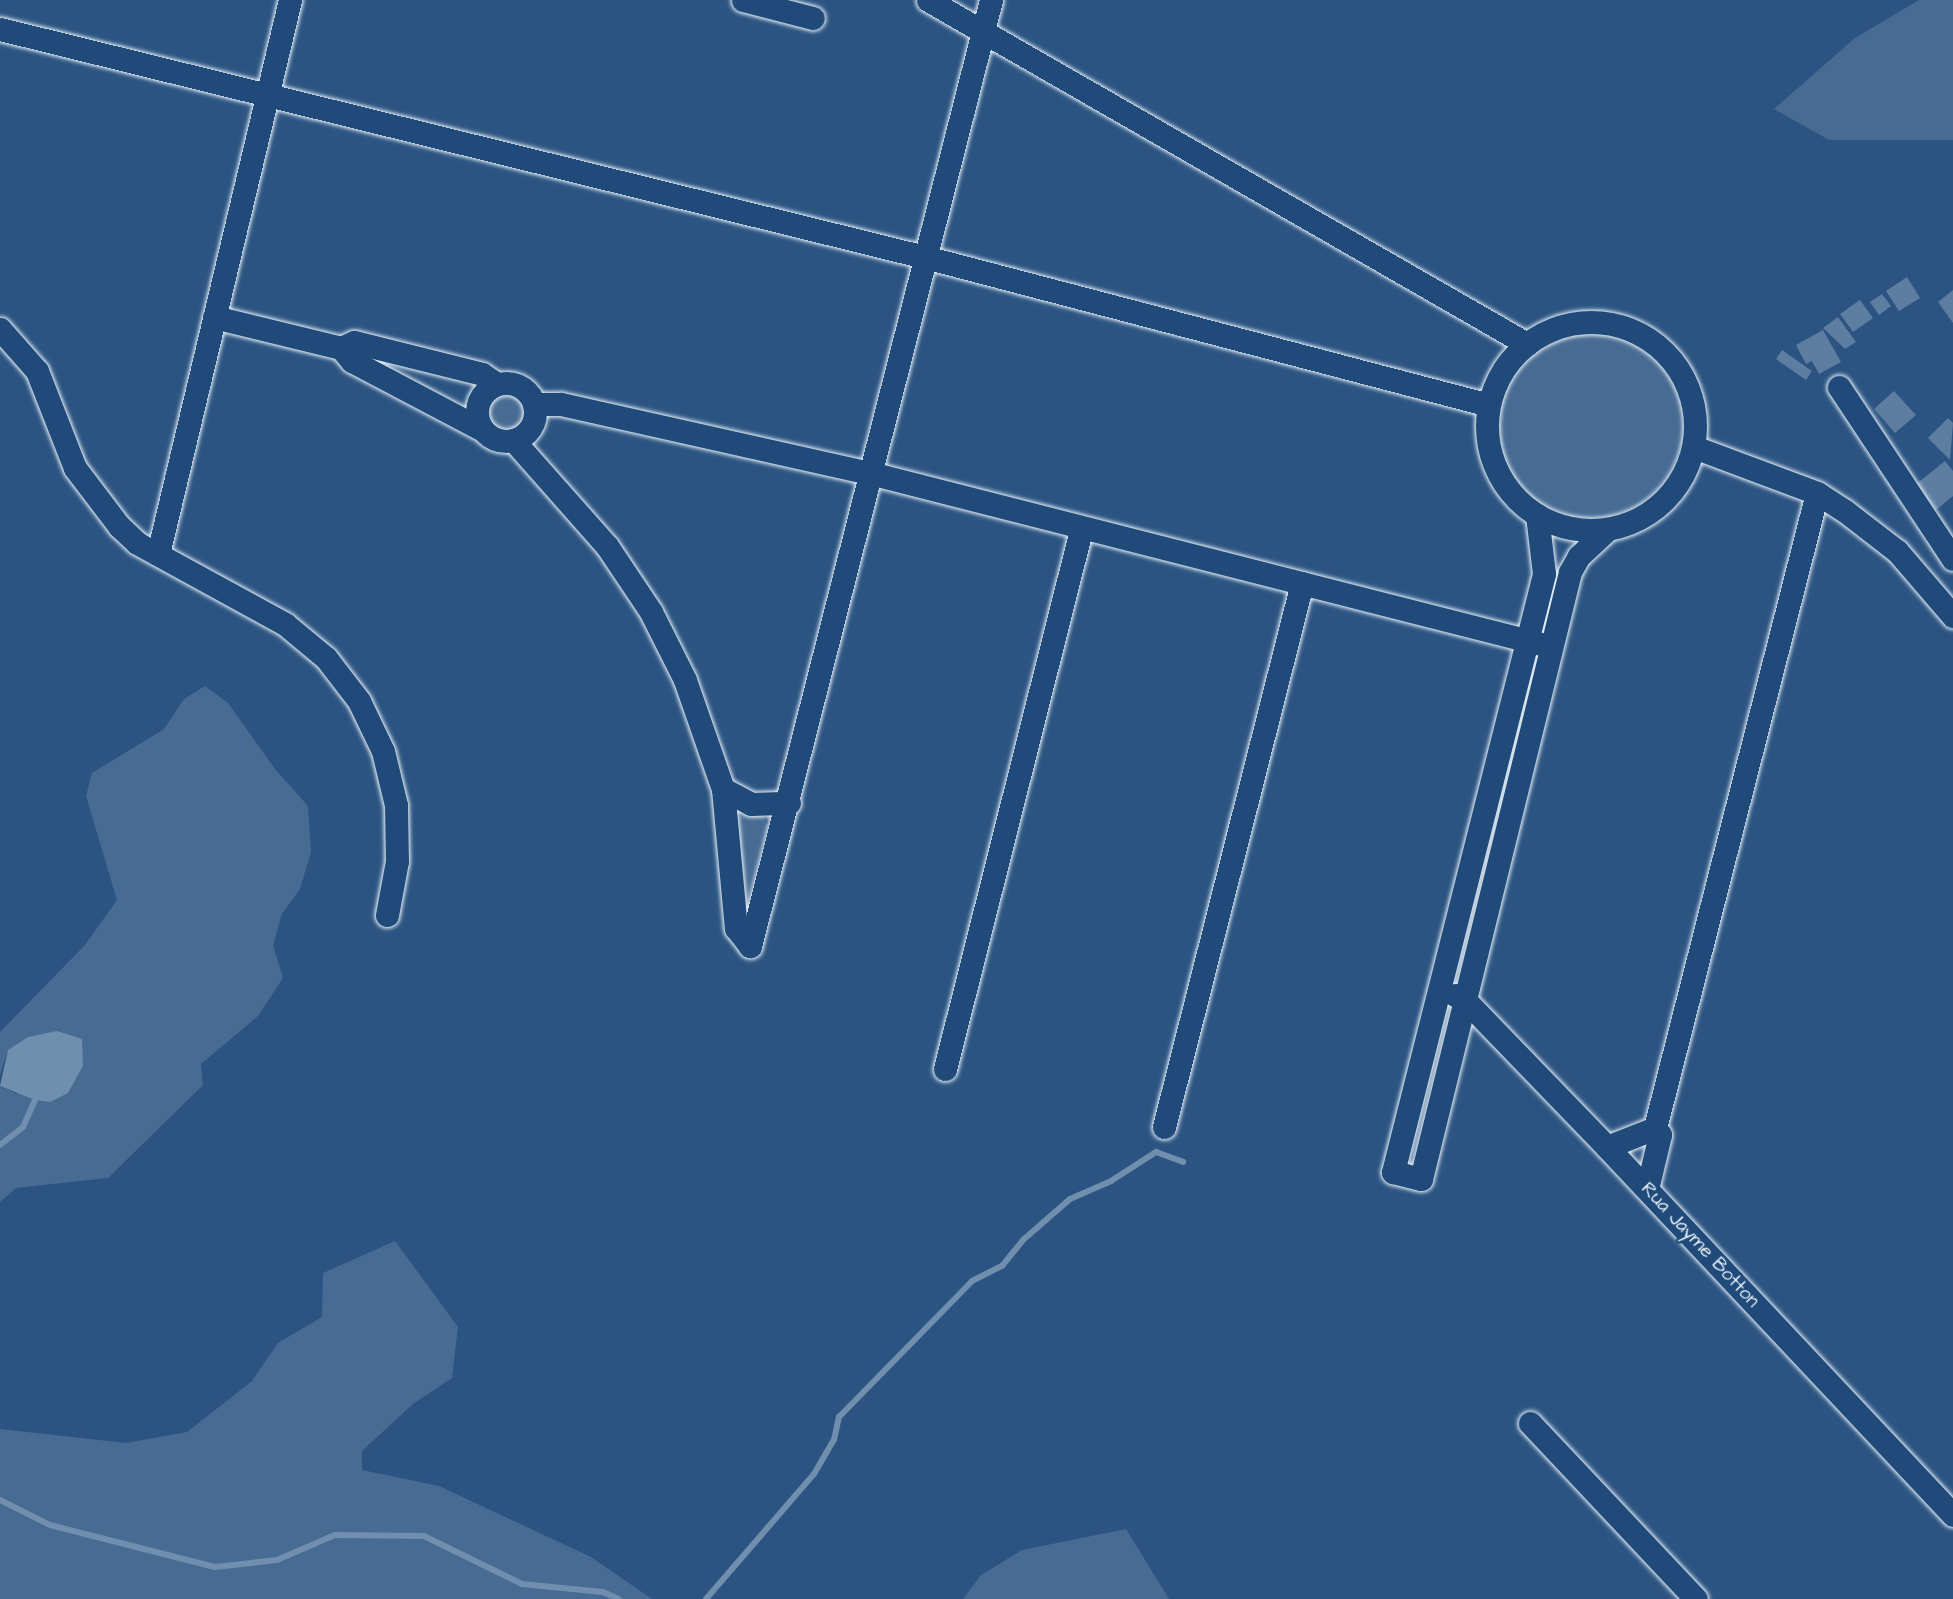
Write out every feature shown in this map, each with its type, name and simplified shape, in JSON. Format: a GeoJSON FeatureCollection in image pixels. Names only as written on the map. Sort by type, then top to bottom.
{"type":"FeatureCollection","features":[{"type":"Feature","properties":{"kind":"street"},"geometry":{"type":"LineString","coordinates":[[158,554],[290,0]]}},
{"type":"Feature","properties":{"kind":"street"},"geometry":{"type":"LineString","coordinates":[[743,0],[813,18]]}},
{"type":"Feature","properties":{"kind":"street"},"geometry":{"type":"LineString","coordinates":[[928,0],[1527,344]]}},
{"type":"Feature","properties":{"kind":"street"},"geometry":{"type":"LineString","coordinates":[[514,440],[607,546],[651,612],[700,715],[723,789],[736,928],[750,946],[789,803],[991,0]]}},
{"type":"Feature","properties":{"kind":"street"},"geometry":{"type":"LineString","coordinates":[[0,29],[925,257],[1489,405]]}},
{"type":"Feature","properties":{"kind":"street"},"geometry":{"type":"LineString","coordinates":[[214,317],[341,348],[352,361],[481,429],[496,440],[514,440],[529,430],[534,404],[524,389],[497,384],[482,374],[354,342],[341,348]]}},
{"type":"Feature","properties":{"kind":"street"},"geometry":{"type":"LineString","coordinates":[[1595,321],[1647,337],[1674,361],[1691,393],[1694,447],[1681,481],[1663,502],[1641,518],[1607,530],[1570,529],[1536,516],[1509,491],[1492,460],[1489,405],[1503,372],[1527,344],[1559,327],[1595,321]]}},
{"type":"Feature","properties":{"kind":"street"},"geometry":{"type":"LineString","coordinates":[[0,329],[37,371],[63,443],[88,488],[119,526],[158,554],[285,624],[326,658],[359,701],[383,751],[396,805],[397,860],[387,915]]}},
{"type":"Feature","properties":{"kind":"street"},"geometry":{"type":"LineString","coordinates":[[481,429],[478,402],[497,384]]}},
{"type":"Feature","properties":{"kind":"street"},"geometry":{"type":"LineString","coordinates":[[1839,387],[1953,559]]}},
{"type":"Feature","properties":{"kind":"street"},"geometry":{"type":"LineString","coordinates":[[534,404],[561,404],[870,473],[1081,530],[1528,639],[1550,648]]}},
{"type":"Feature","properties":{"kind":"street"},"geometry":{"type":"LineString","coordinates":[[1694,447],[1817,494],[1897,551],[1953,616]]}},
{"type":"Feature","properties":{"kind":"street"},"geometry":{"type":"LineString","coordinates":[[1647,1189],[1660,1135],[1655,1128],[1817,494]]}},
{"type":"Feature","properties":{"kind":"street"},"geometry":{"type":"LineString","coordinates":[[1536,516],[1544,574],[1437,987],[1393,1172],[1422,1179],[1570,572],[1607,530]]}},
{"type":"Feature","properties":{"kind":"street"},"geometry":{"type":"LineString","coordinates":[[945,1069],[1081,530]]}},
{"type":"Feature","properties":{"kind":"street"},"geometry":{"type":"LineString","coordinates":[[1164,1127],[1301,583]]}},
{"type":"Feature","properties":{"kind":"street"},"geometry":{"type":"LineString","coordinates":[[723,789],[751,804],[789,803]]}},
{"type":"Feature","properties":{"kind":"street","name":"Rua Jayme Botton"},"geometry":{"type":"LineString","coordinates":[[1437,987],[1465,1000],[1647,1189],[1953,1515]]}},
{"type":"Feature","properties":{"kind":"street"},"geometry":{"type":"LineString","coordinates":[[1607,1147],[1655,1128]]}},
{"type":"Feature","properties":{"kind":"street"},"geometry":{"type":"LineString","coordinates":[[1531,1423],[1696,1599]]}},
{"type":"Feature","properties":{"kind":"shaded area"},"geometry":{"type":"Polygon","coordinates":[[[1919,0],[1953,0],[1953,140],[1829,140],[1774,109],[1855,38],[1919,0]]]}},
{"type":"Feature","properties":{"kind":"shaded area"},"geometry":{"type":"Polygon","coordinates":[[[1591,334],[1626,341],[1656,361],[1676,391],[1683,426],[1676,461],[1656,491],[1626,511],[1591,518],[1556,511],[1526,491],[1506,461],[1499,426],[1506,391],[1526,361],[1556,341],[1591,334]]]}},
{"type":"Feature","properties":{"kind":"shaded area"},"geometry":{"type":"Polygon","coordinates":[[[506,394],[519,399],[524,412],[519,425],[506,430],[493,425],[488,412],[493,399],[506,394]]]}},
{"type":"Feature","properties":{"kind":"shaded area"},"geometry":{"type":"Polygon","coordinates":[[[205,686],[228,703],[275,769],[308,806],[311,852],[300,889],[282,914],[273,945],[283,978],[258,1016],[201,1064],[203,1085],[108,1178],[16,1188],[0,1202],[0,1086],[17,1094],[8,1050],[0,1075],[0,1032],[85,945],[117,900],[86,796],[92,773],[164,729],[184,699],[205,686]]]}},
{"type":"Feature","properties":{"kind":"shaded area"},"geometry":{"type":"Polygon","coordinates":[[[745,813],[762,815],[768,826],[747,904],[737,820],[745,813]]]}},
{"type":"Feature","properties":{"kind":"shaded area"},"geometry":{"type":"Polygon","coordinates":[[[57,1031],[82,1039],[83,1066],[68,1093],[50,1102],[35,1100],[0,1086],[8,1050],[28,1037],[57,1031]]]}},
{"type":"Feature","properties":{"kind":"shaded area"},"geometry":{"type":"Polygon","coordinates":[[[395,1241],[458,1327],[452,1378],[413,1404],[362,1451],[362,1470],[439,1486],[591,1557],[652,1599],[0,1599],[0,1429],[126,1443],[187,1432],[252,1381],[278,1343],[322,1317],[323,1273],[395,1241]]]}},
{"type":"Feature","properties":{"kind":"shaded area"},"geometry":{"type":"Polygon","coordinates":[[[1126,1529],[1169,1599],[963,1599],[981,1575],[1022,1550],[1126,1529]]]}},
{"type":"Feature","properties":{"kind":"building"},"geometry":{"type":"Polygon","coordinates":[[[1907,277],[1920,298],[1899,311],[1886,291],[1907,277]]]}},
{"type":"Feature","properties":{"kind":"building"},"geometry":{"type":"Polygon","coordinates":[[[1953,290],[1953,323],[1938,302],[1953,290]]]}},
{"type":"Feature","properties":{"kind":"building"},"geometry":{"type":"Polygon","coordinates":[[[1882,294],[1891,306],[1879,315],[1870,302],[1882,294]]]}},
{"type":"Feature","properties":{"kind":"building"},"geometry":{"type":"Polygon","coordinates":[[[1860,300],[1873,318],[1853,332],[1840,314],[1860,300]]]}},
{"type":"Feature","properties":{"kind":"building"},"geometry":{"type":"Polygon","coordinates":[[[1838,317],[1856,342],[1845,349],[1823,328],[1838,317]]]}},
{"type":"Feature","properties":{"kind":"building"},"geometry":{"type":"Polygon","coordinates":[[[1823,330],[1841,362],[1819,374],[1812,361],[1806,364],[1796,345],[1823,330]]]}},
{"type":"Feature","properties":{"kind":"building"},"geometry":{"type":"Polygon","coordinates":[[[1782,350],[1812,371],[1806,380],[1776,359],[1782,350]]]}},
{"type":"Feature","properties":{"kind":"building"},"geometry":{"type":"Polygon","coordinates":[[[1894,391],[1916,415],[1895,433],[1874,409],[1894,391]]]}},
{"type":"Feature","properties":{"kind":"building"},"geometry":{"type":"Polygon","coordinates":[[[1948,418],[1953,423],[1950,460],[1928,438],[1948,418]]]}},
{"type":"Feature","properties":{"kind":"building"},"geometry":{"type":"Polygon","coordinates":[[[1945,461],[1953,471],[1953,496],[1936,510],[1915,485],[1945,461]]]}},
{"type":"Feature","properties":{"kind":"waterway"},"geometry":{"type":"LineString","coordinates":[[0,1145],[23,1127],[37,1095]]}},
{"type":"Feature","properties":{"kind":"waterway"},"geometry":{"type":"LineString","coordinates":[[706,1599],[814,1474],[834,1440],[839,1417],[972,1281],[1002,1266],[1023,1240],[1070,1199],[1111,1181],[1156,1152],[1183,1162]]}},
{"type":"Feature","properties":{"kind":"waterway"},"geometry":{"type":"LineString","coordinates":[[0,1500],[50,1525],[215,1567],[277,1560],[335,1535],[424,1536],[522,1584],[603,1592],[619,1599]]}}]}
